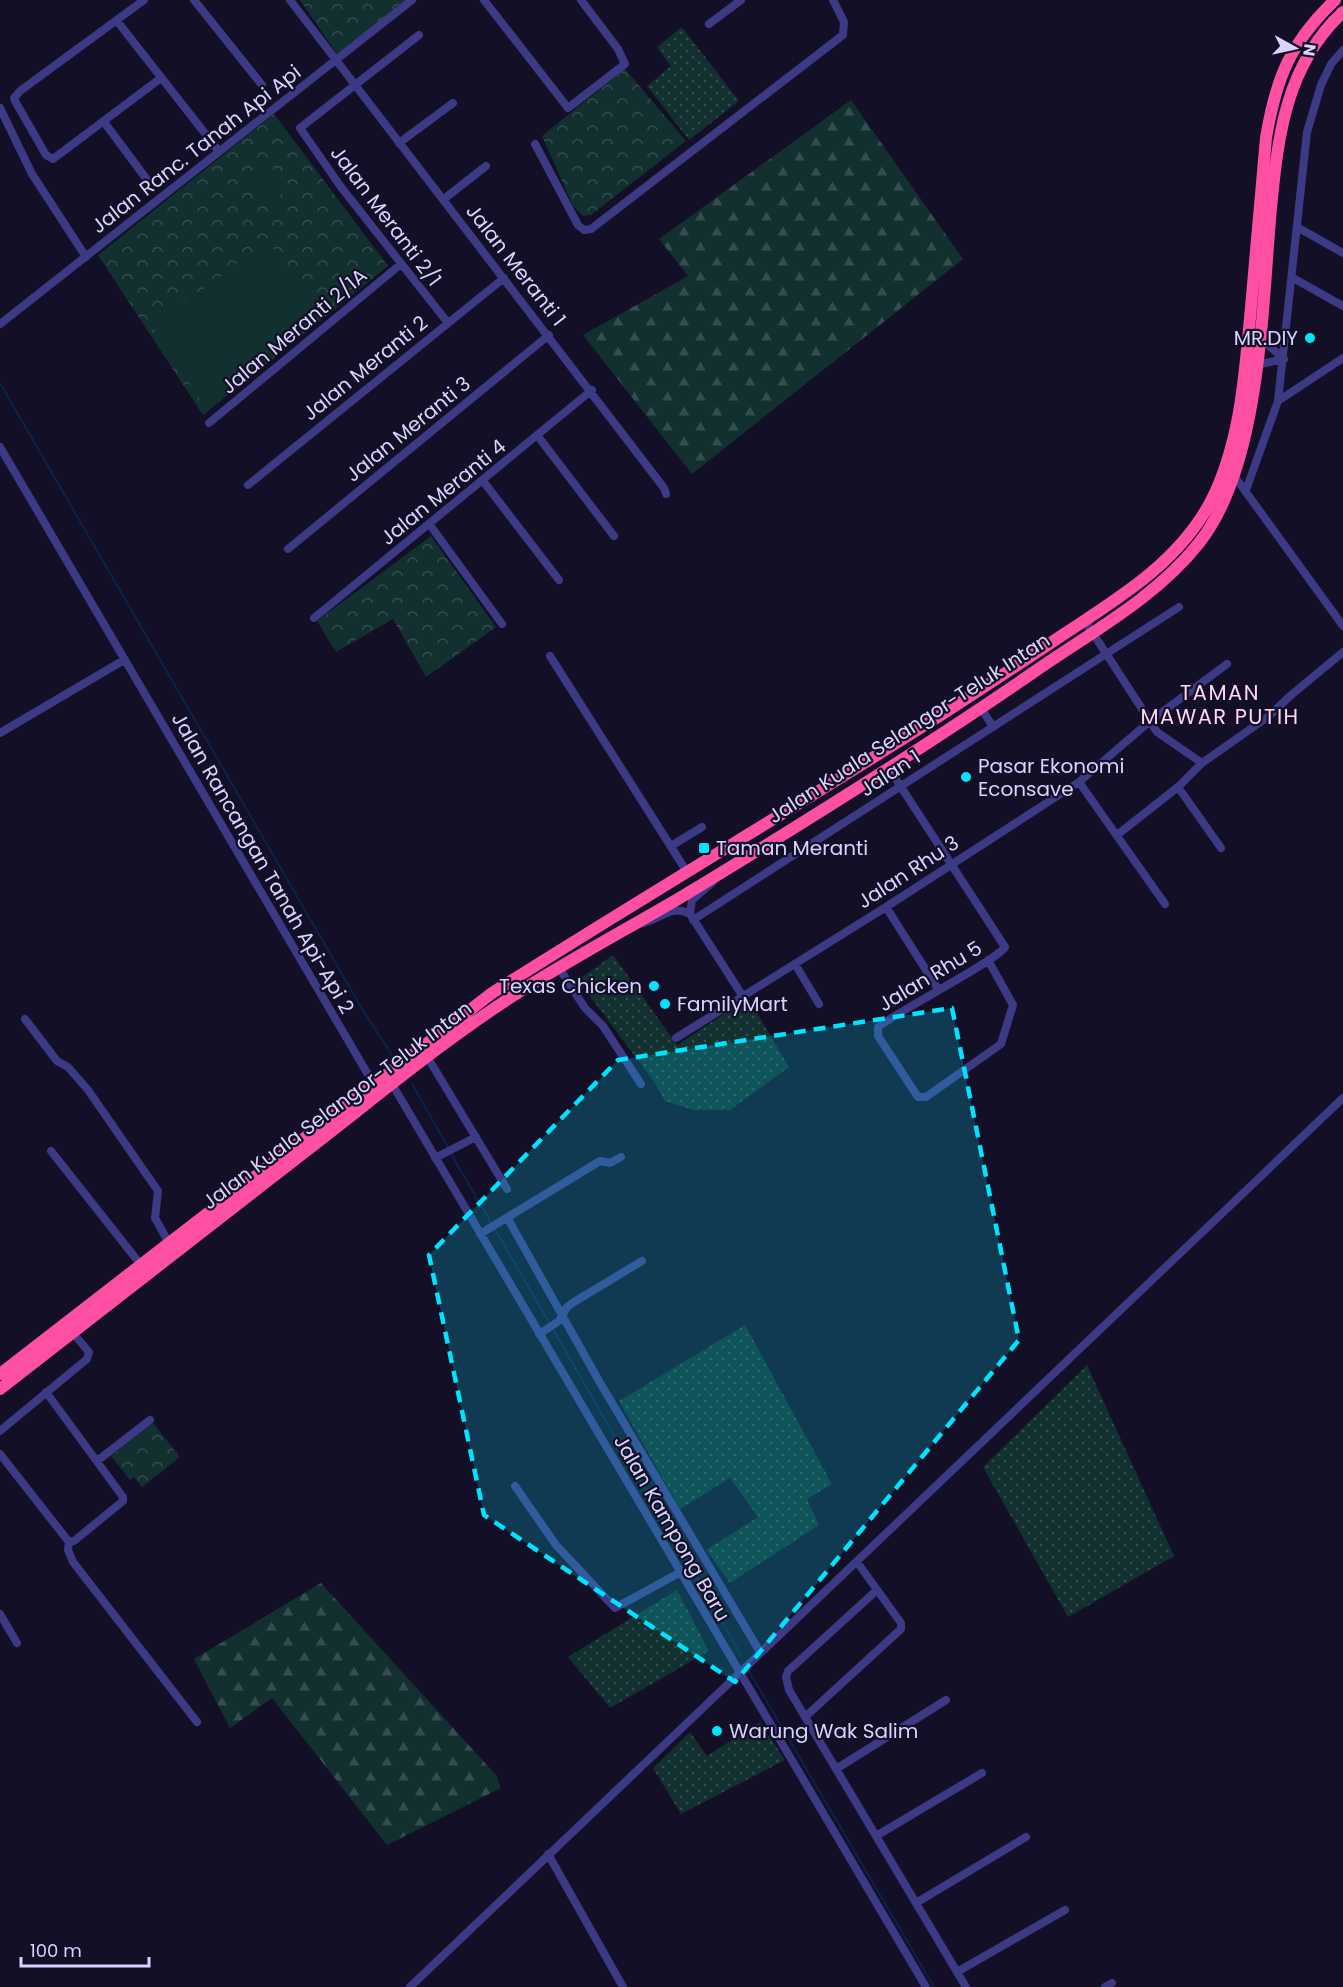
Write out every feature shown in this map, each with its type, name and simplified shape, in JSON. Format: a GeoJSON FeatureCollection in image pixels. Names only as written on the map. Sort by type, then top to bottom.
{"type":"FeatureCollection","features":[{"type":"Feature","properties":{"kind":"highway"},"geometry":{"type":"LineString","coordinates":[[1331,3],[1342,0]]}},
{"type":"Feature","properties":{"kind":"highway","name":"Jalan Kuala Selangor-Teluk Intan"},"geometry":{"type":"LineString","coordinates":[[0,1374],[492,993],[836,782],[1129,591],[1164,563],[1191,533],[1223,475],[1234,436],[1241,394],[1266,138],[1273,98],[1289,55],[1313,20],[1331,3]]}},
{"type":"Feature","properties":{"kind":"highway","name":"Jalan Kuala Selangor-Teluk Intan"},"geometry":{"type":"LineString","coordinates":[[0,1389],[392,1084],[516,994],[721,872],[981,708],[1172,573],[1202,541],[1221,510],[1235,477],[1245,439],[1256,365],[1277,148],[1286,102],[1304,60],[1326,28],[1343,12]]}},
{"type":"Feature","properties":{"kind":"street"},"geometry":{"type":"LineString","coordinates":[[144,0],[14,98],[50,159],[56,158],[161,78]]}},
{"type":"Feature","properties":{"kind":"street"},"geometry":{"type":"LineString","coordinates":[[194,0],[262,85]]}},
{"type":"Feature","properties":{"kind":"street","name":"Jalan Meranti 1"},"geometry":{"type":"LineString","coordinates":[[290,0],[592,390],[664,488],[666,494]]}},
{"type":"Feature","properties":{"kind":"street","name":"Jalan Ranc. Tanah Api Api"},"geometry":{"type":"LineString","coordinates":[[0,324],[218,150],[412,0]]}},
{"type":"Feature","properties":{"kind":"street"},"geometry":{"type":"LineString","coordinates":[[484,0],[568,108],[625,64],[618,49],[581,0]]}},
{"type":"Feature","properties":{"kind":"street"},"geometry":{"type":"LineString","coordinates":[[709,24],[741,0]]}},
{"type":"Feature","properties":{"kind":"street"},"geometry":{"type":"LineString","coordinates":[[535,144],[578,225],[584,230],[591,229],[843,35],[845,27],[833,0]]}},
{"type":"Feature","properties":{"kind":"street"},"geometry":{"type":"LineString","coordinates":[[117,21],[218,150]]}},
{"type":"Feature","properties":{"kind":"street"},"geometry":{"type":"LineString","coordinates":[[354,84],[419,35]]}},
{"type":"Feature","properties":{"kind":"street"},"geometry":{"type":"LineString","coordinates":[[1246,490],[1278,400],[1293,278],[1300,179],[1312,110],[1331,64],[1343,50]]}},
{"type":"Feature","properties":{"kind":"street","name":"Jalan Meranti 2/1"},"geometry":{"type":"LineString","coordinates":[[354,84],[300,128],[341,187],[448,323]]}},
{"type":"Feature","properties":{"kind":"street"},"geometry":{"type":"LineString","coordinates":[[399,143],[453,103]]}},
{"type":"Feature","properties":{"kind":"street"},"geometry":{"type":"LineString","coordinates":[[0,108],[32,174],[86,257]]}},
{"type":"Feature","properties":{"kind":"street"},"geometry":{"type":"LineString","coordinates":[[104,122],[148,181]]}},
{"type":"Feature","properties":{"kind":"street"},"geometry":{"type":"LineString","coordinates":[[444,199],[486,166]]}},
{"type":"Feature","properties":{"kind":"street"},"geometry":{"type":"LineString","coordinates":[[1297,227],[1343,253]]}},
{"type":"Feature","properties":{"kind":"street","name":"Jalan Meranti 2/1A"},"geometry":{"type":"LineString","coordinates":[[209,423],[401,264]]}},
{"type":"Feature","properties":{"kind":"street","name":"Jalan Meranti 2"},"geometry":{"type":"LineString","coordinates":[[248,485],[504,278]]}},
{"type":"Feature","properties":{"kind":"street"},"geometry":{"type":"LineString","coordinates":[[1293,278],[1343,306]]}},
{"type":"Feature","properties":{"kind":"street","name":"Jalan Meranti 3"},"geometry":{"type":"LineString","coordinates":[[288,549],[549,335]]}},
{"type":"Feature","properties":{"kind":"street"},"geometry":{"type":"LineString","coordinates":[[1259,336],[1284,359]]}},
{"type":"Feature","properties":{"kind":"street"},"geometry":{"type":"LineString","coordinates":[[1278,400],[1343,358]]}},
{"type":"Feature","properties":{"kind":"street"},"geometry":{"type":"LineString","coordinates":[[1256,365],[1284,359]]}},
{"type":"Feature","properties":{"kind":"street","name":"Jalan Meranti 4"},"geometry":{"type":"LineString","coordinates":[[314,618],[592,390]]}},
{"type":"Feature","properties":{"kind":"street"},"geometry":{"type":"LineString","coordinates":[[537,435],[614,536]]}},
{"type":"Feature","properties":{"kind":"street","name":"Jalan Rancangan Tanah Api-Api 2"},"geometry":{"type":"LineString","coordinates":[[0,447],[373,1083]]}},
{"type":"Feature","properties":{"kind":"street"},"geometry":{"type":"LineString","coordinates":[[1235,477],[1343,626]]}},
{"type":"Feature","properties":{"kind":"street"},"geometry":{"type":"LineString","coordinates":[[483,481],[559,580]]}},
{"type":"Feature","properties":{"kind":"street"},"geometry":{"type":"LineString","coordinates":[[430,525],[501,624]]}},
{"type":"Feature","properties":{"kind":"street","name":"Jalan 1"},"geometry":{"type":"LineString","coordinates":[[692,917],[1179,607]]}},
{"type":"Feature","properties":{"kind":"street"},"geometry":{"type":"LineString","coordinates":[[1084,621],[1149,722],[1166,740],[1202,763]]}},
{"type":"Feature","properties":{"kind":"street"},"geometry":{"type":"LineString","coordinates":[[1117,835],[1178,787],[1202,763],[1269,716],[1343,652]]}},
{"type":"Feature","properties":{"kind":"street"},"geometry":{"type":"LineString","coordinates":[[550,656],[687,872]]}},
{"type":"Feature","properties":{"kind":"street"},"geometry":{"type":"LineString","coordinates":[[0,733],[124,660]]}},
{"type":"Feature","properties":{"kind":"street","name":"Jalan Rhu 3"},"geometry":{"type":"LineString","coordinates":[[676,1038],[886,907],[1079,782],[1149,722],[1227,664]]}},
{"type":"Feature","properties":{"kind":"street"},"geometry":{"type":"LineString","coordinates":[[981,708],[993,727]]}},
{"type":"Feature","properties":{"kind":"street"},"geometry":{"type":"LineString","coordinates":[[888,767],[952,863]]}},
{"type":"Feature","properties":{"kind":"street"},"geometry":{"type":"LineString","coordinates":[[1079,782],[1166,904]]}},
{"type":"Feature","properties":{"kind":"street"},"geometry":{"type":"LineString","coordinates":[[1178,787],[1221,848]]}},
{"type":"Feature","properties":{"kind":"street"},"geometry":{"type":"LineString","coordinates":[[671,846],[702,827]]}},
{"type":"Feature","properties":{"kind":"street","name":"Jalan Rhu 5"},"geometry":{"type":"LineString","coordinates":[[952,863],[1004,943],[1003,951],[938,989],[880,1025],[876,1030],[915,1095],[920,1098],[926,1097],[1001,1044],[1013,1005],[988,960]]}},
{"type":"Feature","properties":{"kind":"street"},"geometry":{"type":"LineString","coordinates":[[692,917],[692,900],[705,891],[721,872]]}},
{"type":"Feature","properties":{"kind":"street"},"geometry":{"type":"LineString","coordinates":[[886,907],[938,989]]}},
{"type":"Feature","properties":{"kind":"street"},"geometry":{"type":"LineString","coordinates":[[634,924],[649,923],[678,909],[692,917],[742,995]]}},
{"type":"Feature","properties":{"kind":"street"},"geometry":{"type":"LineString","coordinates":[[795,964],[819,1004]]}},
{"type":"Feature","properties":{"kind":"street"},"geometry":{"type":"LineString","coordinates":[[559,968],[585,1008],[603,1026],[641,1084]]}},
{"type":"Feature","properties":{"kind":"street"},"geometry":{"type":"LineString","coordinates":[[25,1019],[57,1061],[68,1067],[88,1090],[158,1191],[155,1218],[169,1243]]}},
{"type":"Feature","properties":{"kind":"street"},"geometry":{"type":"LineString","coordinates":[[428,1058],[507,1189]]}},
{"type":"Feature","properties":{"kind":"street","name":"Jalan Kampong Baru"},"geometry":{"type":"LineString","coordinates":[[392,1084],[480,1234],[542,1333],[679,1573],[926,1987]]}},
{"type":"Feature","properties":{"kind":"street"},"geometry":{"type":"LineString","coordinates":[[410,1987],[1343,1098]]}},
{"type":"Feature","properties":{"kind":"street"},"geometry":{"type":"LineString","coordinates":[[435,1158],[476,1137]]}},
{"type":"Feature","properties":{"kind":"street"},"geometry":{"type":"LineString","coordinates":[[51,1151],[141,1265]]}},
{"type":"Feature","properties":{"kind":"street"},"geometry":{"type":"LineString","coordinates":[[480,1234],[508,1220],[600,1161],[610,1163],[621,1157]]}},
{"type":"Feature","properties":{"kind":"street"},"geometry":{"type":"LineString","coordinates":[[508,1220],[560,1318],[760,1652]]}},
{"type":"Feature","properties":{"kind":"street"},"geometry":{"type":"LineString","coordinates":[[542,1333],[574,1302],[642,1261]]}},
{"type":"Feature","properties":{"kind":"street"},"geometry":{"type":"LineString","coordinates":[[0,1431],[88,1356],[87,1350],[72,1332]]}},
{"type":"Feature","properties":{"kind":"street"},"geometry":{"type":"LineString","coordinates":[[46,1392],[124,1499],[122,1504],[69,1542]]}},
{"type":"Feature","properties":{"kind":"street"},"geometry":{"type":"LineString","coordinates":[[97,1461],[150,1420]]}},
{"type":"Feature","properties":{"kind":"street"},"geometry":{"type":"LineString","coordinates":[[0,1454],[69,1542],[69,1556],[73,1562],[197,1722]]}},
{"type":"Feature","properties":{"kind":"street"},"geometry":{"type":"LineString","coordinates":[[515,1486],[556,1545],[615,1608],[679,1573]]}},
{"type":"Feature","properties":{"kind":"street"},"geometry":{"type":"LineString","coordinates":[[805,1717],[901,1629],[901,1623],[857,1562]]}},
{"type":"Feature","properties":{"kind":"street"},"geometry":{"type":"LineString","coordinates":[[877,1590],[788,1671],[786,1677],[789,1690],[966,1987]]}},
{"type":"Feature","properties":{"kind":"street"},"geometry":{"type":"LineString","coordinates":[[0,1614],[17,1643]]}},
{"type":"Feature","properties":{"kind":"street"},"geometry":{"type":"LineString","coordinates":[[836,1769],[946,1700]]}},
{"type":"Feature","properties":{"kind":"street"},"geometry":{"type":"LineString","coordinates":[[876,1836],[982,1773]]}},
{"type":"Feature","properties":{"kind":"street"},"geometry":{"type":"LineString","coordinates":[[916,1903],[1026,1837]]}},
{"type":"Feature","properties":{"kind":"street"},"geometry":{"type":"LineString","coordinates":[[548,1854],[622,1987]]}},
{"type":"Feature","properties":{"kind":"street"},"geometry":{"type":"LineString","coordinates":[[957,1972],[1065,1910]]}},
{"type":"Feature","properties":{"kind":"highlighted area"},"geometry":{"type":"Polygon","coordinates":[[[952,1008],[1019,1340],[735,1682],[484,1515],[429,1255],[618,1060],[952,1008]]]}},
{"type":"Feature","properties":{"kind":"green space"},"geometry":{"type":"Polygon","coordinates":[[[300,0],[406,0],[337,54],[300,0]]]}},
{"type":"Feature","properties":{"kind":"green space"},"geometry":{"type":"Polygon","coordinates":[[[682,27],[739,101],[689,140],[647,86],[671,66],[657,47],[682,27]]]}},
{"type":"Feature","properties":{"kind":"green space"},"geometry":{"type":"Polygon","coordinates":[[[625,69],[686,141],[591,215],[583,216],[573,206],[542,136],[625,69]]]}},
{"type":"Feature","properties":{"kind":"green space"},"geometry":{"type":"Polygon","coordinates":[[[851,100],[963,259],[692,474],[583,335],[688,276],[659,239],[851,100]]]}},
{"type":"Feature","properties":{"kind":"green space"},"geometry":{"type":"Polygon","coordinates":[[[274,114],[388,266],[203,415],[98,255],[274,114]]]}},
{"type":"Feature","properties":{"kind":"green space"},"geometry":{"type":"Polygon","coordinates":[[[265,160],[288,188],[270,204],[247,175],[265,160]]]}},
{"type":"Feature","properties":{"kind":"green space"},"geometry":{"type":"Polygon","coordinates":[[[268,242],[325,310],[205,407],[152,326],[268,242]]]}},
{"type":"Feature","properties":{"kind":"green space"},"geometry":{"type":"Polygon","coordinates":[[[431,536],[496,627],[426,677],[393,619],[336,652],[317,621],[431,536]]]}},
{"type":"Feature","properties":{"kind":"green space"},"geometry":{"type":"Polygon","coordinates":[[[613,955],[677,1045],[748,998],[789,1067],[730,1110],[694,1110],[665,1101],[654,1082],[578,980],[613,955]]]}},
{"type":"Feature","properties":{"kind":"green space"},"geometry":{"type":"Polygon","coordinates":[[[745,1325],[832,1484],[807,1499],[819,1525],[730,1583],[706,1550],[758,1517],[730,1478],[680,1509],[619,1401],[745,1325]]]}},
{"type":"Feature","properties":{"kind":"green space"},"geometry":{"type":"Polygon","coordinates":[[[1087,1365],[1174,1556],[1068,1617],[983,1467],[1087,1365]]]}},
{"type":"Feature","properties":{"kind":"green space"},"geometry":{"type":"Polygon","coordinates":[[[153,1423],[180,1457],[142,1487],[134,1477],[130,1480],[111,1456],[153,1423]]]}},
{"type":"Feature","properties":{"kind":"green space"},"geometry":{"type":"Polygon","coordinates":[[[321,1583],[496,1775],[501,1788],[387,1845],[272,1698],[230,1728],[194,1659],[321,1583]]]}},
{"type":"Feature","properties":{"kind":"green space"},"geometry":{"type":"Polygon","coordinates":[[[677,1590],[709,1651],[610,1708],[568,1657],[677,1590]]]}},
{"type":"Feature","properties":{"kind":"green space"},"geometry":{"type":"Polygon","coordinates":[[[760,1722],[785,1760],[681,1814],[653,1768],[690,1732],[707,1756],[760,1722]]]}},
{"type":"Feature","properties":{"kind":"waterway"},"geometry":{"type":"LineString","coordinates":[[0,383],[365,1014],[392,1055]]}},
{"type":"Feature","properties":{"kind":"waterway"},"geometry":{"type":"LineString","coordinates":[[412,1084],[449,1149]]}},
{"type":"Feature","properties":{"kind":"waterway"},"geometry":{"type":"LineString","coordinates":[[451,1154],[492,1224]]}},
{"type":"Feature","properties":{"kind":"waterway"},"geometry":{"type":"LineString","coordinates":[[495,1229],[741,1655]]}},
{"type":"Feature","properties":{"kind":"waterway"},"geometry":{"type":"LineString","coordinates":[[749,1671],[934,1987]]}},
{"type":"Feature","properties":{"kind":"place","name":"MR.DIY"},"geometry":{"type":"Point","coordinates":[1310,338]}},
{"type":"Feature","properties":{"kind":"place","name":"Pasar Ekonomi Econsave"},"geometry":{"type":"Point","coordinates":[966,777]}},
{"type":"Feature","properties":{"kind":"place","name":"Taman Meranti"},"geometry":{"type":"Point","coordinates":[704,848]}},
{"type":"Feature","properties":{"kind":"place","name":"Texas Chicken"},"geometry":{"type":"Point","coordinates":[654,986]}},
{"type":"Feature","properties":{"kind":"place","name":"FamilyMart"},"geometry":{"type":"Point","coordinates":[665,1004]}},
{"type":"Feature","properties":{"kind":"place","name":"Warung Wak Salim"},"geometry":{"type":"Point","coordinates":[717,1731]}},
{"type":"Feature","properties":{"kind":"district","name":"TAMAN MAWAR PUTIH"},"geometry":{"type":"Point","coordinates":[1220,705]}}]}
